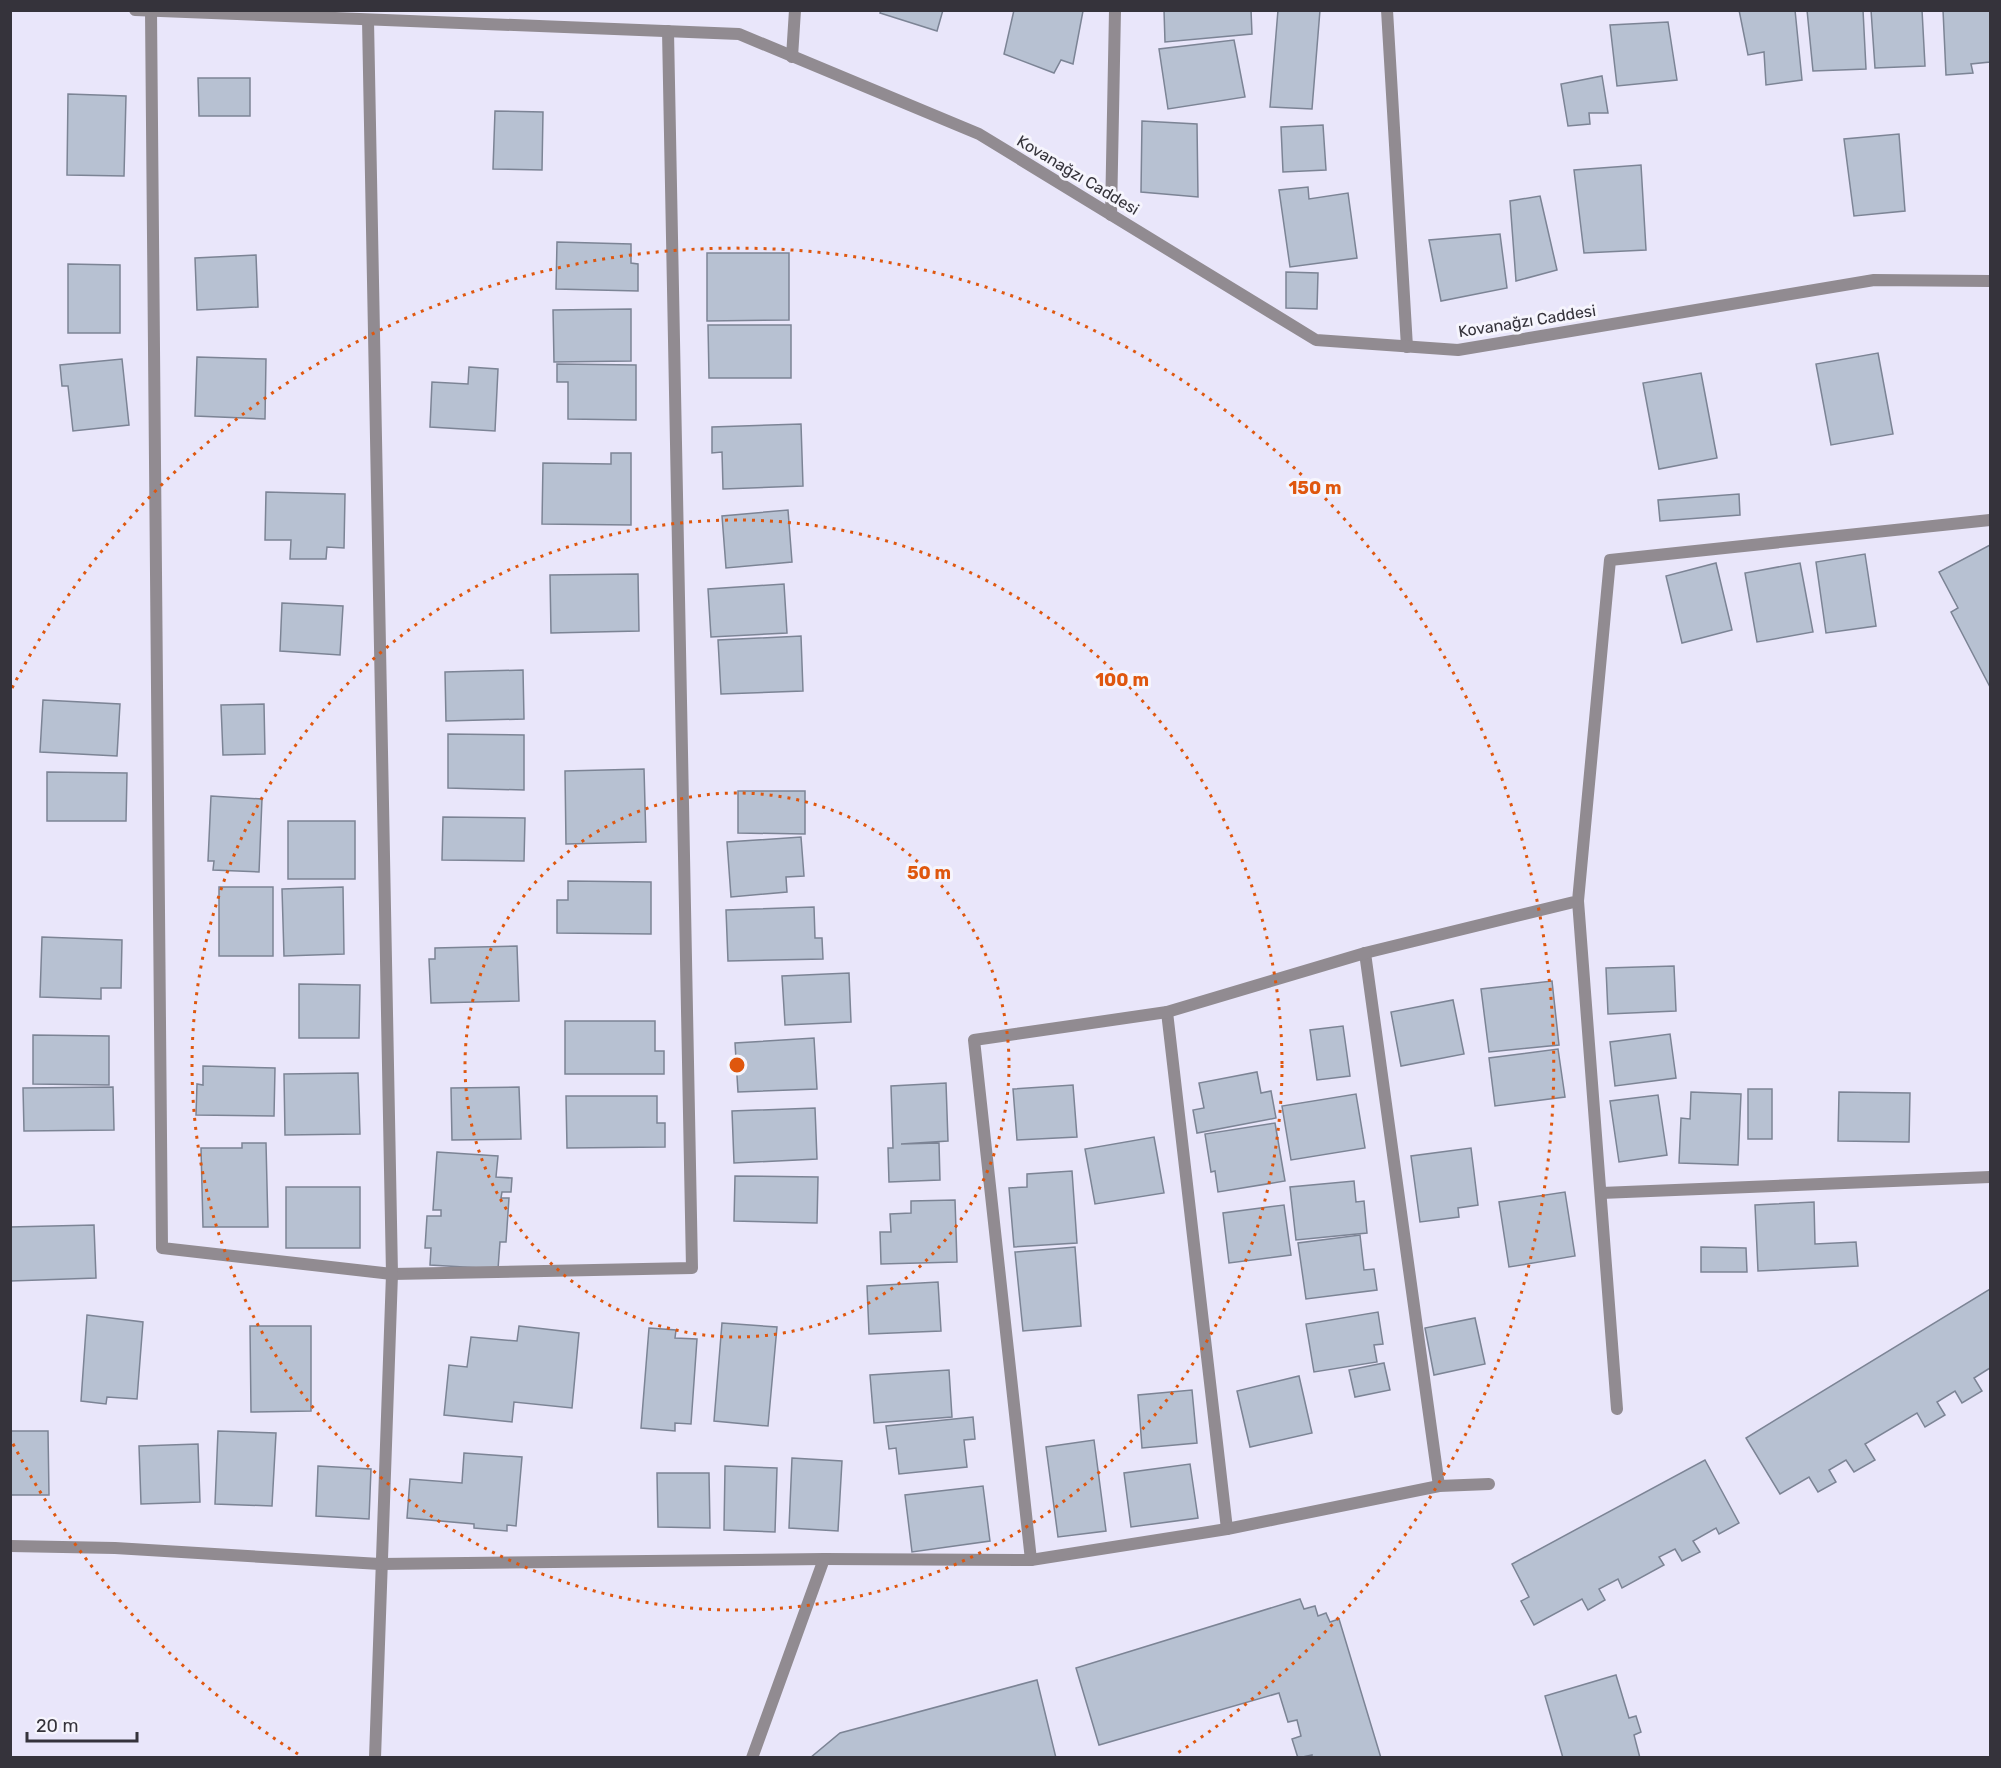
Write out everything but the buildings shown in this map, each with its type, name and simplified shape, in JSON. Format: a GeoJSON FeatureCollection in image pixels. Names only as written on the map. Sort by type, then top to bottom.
{"type":"FeatureCollection","features":[{"type":"Feature","properties":{"kind":"street","name":"Kovanağzı Caddesi"},"geometry":{"type":"LineString","coordinates":[[135,10],[739,34],[979,134],[1316,340],[1458,350],[1874,280],[1990,280]]}},
{"type":"Feature","properties":{"kind":"street"},"geometry":{"type":"LineString","coordinates":[[792,57],[795,10]]}},
{"type":"Feature","properties":{"kind":"street"},"geometry":{"type":"LineString","coordinates":[[1111,215],[1115,10]]}},
{"type":"Feature","properties":{"kind":"street"},"geometry":{"type":"LineString","coordinates":[[1387,10],[1407,347]]}},
{"type":"Feature","properties":{"kind":"street"},"geometry":{"type":"LineString","coordinates":[[151,11],[162,1248],[392,1274],[692,1268],[668,32]]}},
{"type":"Feature","properties":{"kind":"street"},"geometry":{"type":"LineString","coordinates":[[368,20],[392,1274],[380,1564],[375,1758]]}},
{"type":"Feature","properties":{"kind":"street"},"geometry":{"type":"LineString","coordinates":[[1617,1409],[1578,901],[1610,560],[1990,520]]}},
{"type":"Feature","properties":{"kind":"street"},"geometry":{"type":"LineString","coordinates":[[1031,1560],[974,1040],[1167,1012],[1365,953],[1578,901]]}},
{"type":"Feature","properties":{"kind":"street"},"geometry":{"type":"LineString","coordinates":[[1365,953],[1438,1486]]}},
{"type":"Feature","properties":{"kind":"street"},"geometry":{"type":"LineString","coordinates":[[1167,1012],[1227,1529]]}},
{"type":"Feature","properties":{"kind":"street"},"geometry":{"type":"LineString","coordinates":[[1601,1193],[1990,1177]]}},
{"type":"Feature","properties":{"kind":"street"},"geometry":{"type":"LineString","coordinates":[[10,1546],[115,1548],[380,1564],[824,1559],[1031,1560],[1227,1529],[1438,1486],[1489,1484]]}},
{"type":"Feature","properties":{"kind":"street"},"geometry":{"type":"LineString","coordinates":[[752,1758],[824,1559]]}}]}
